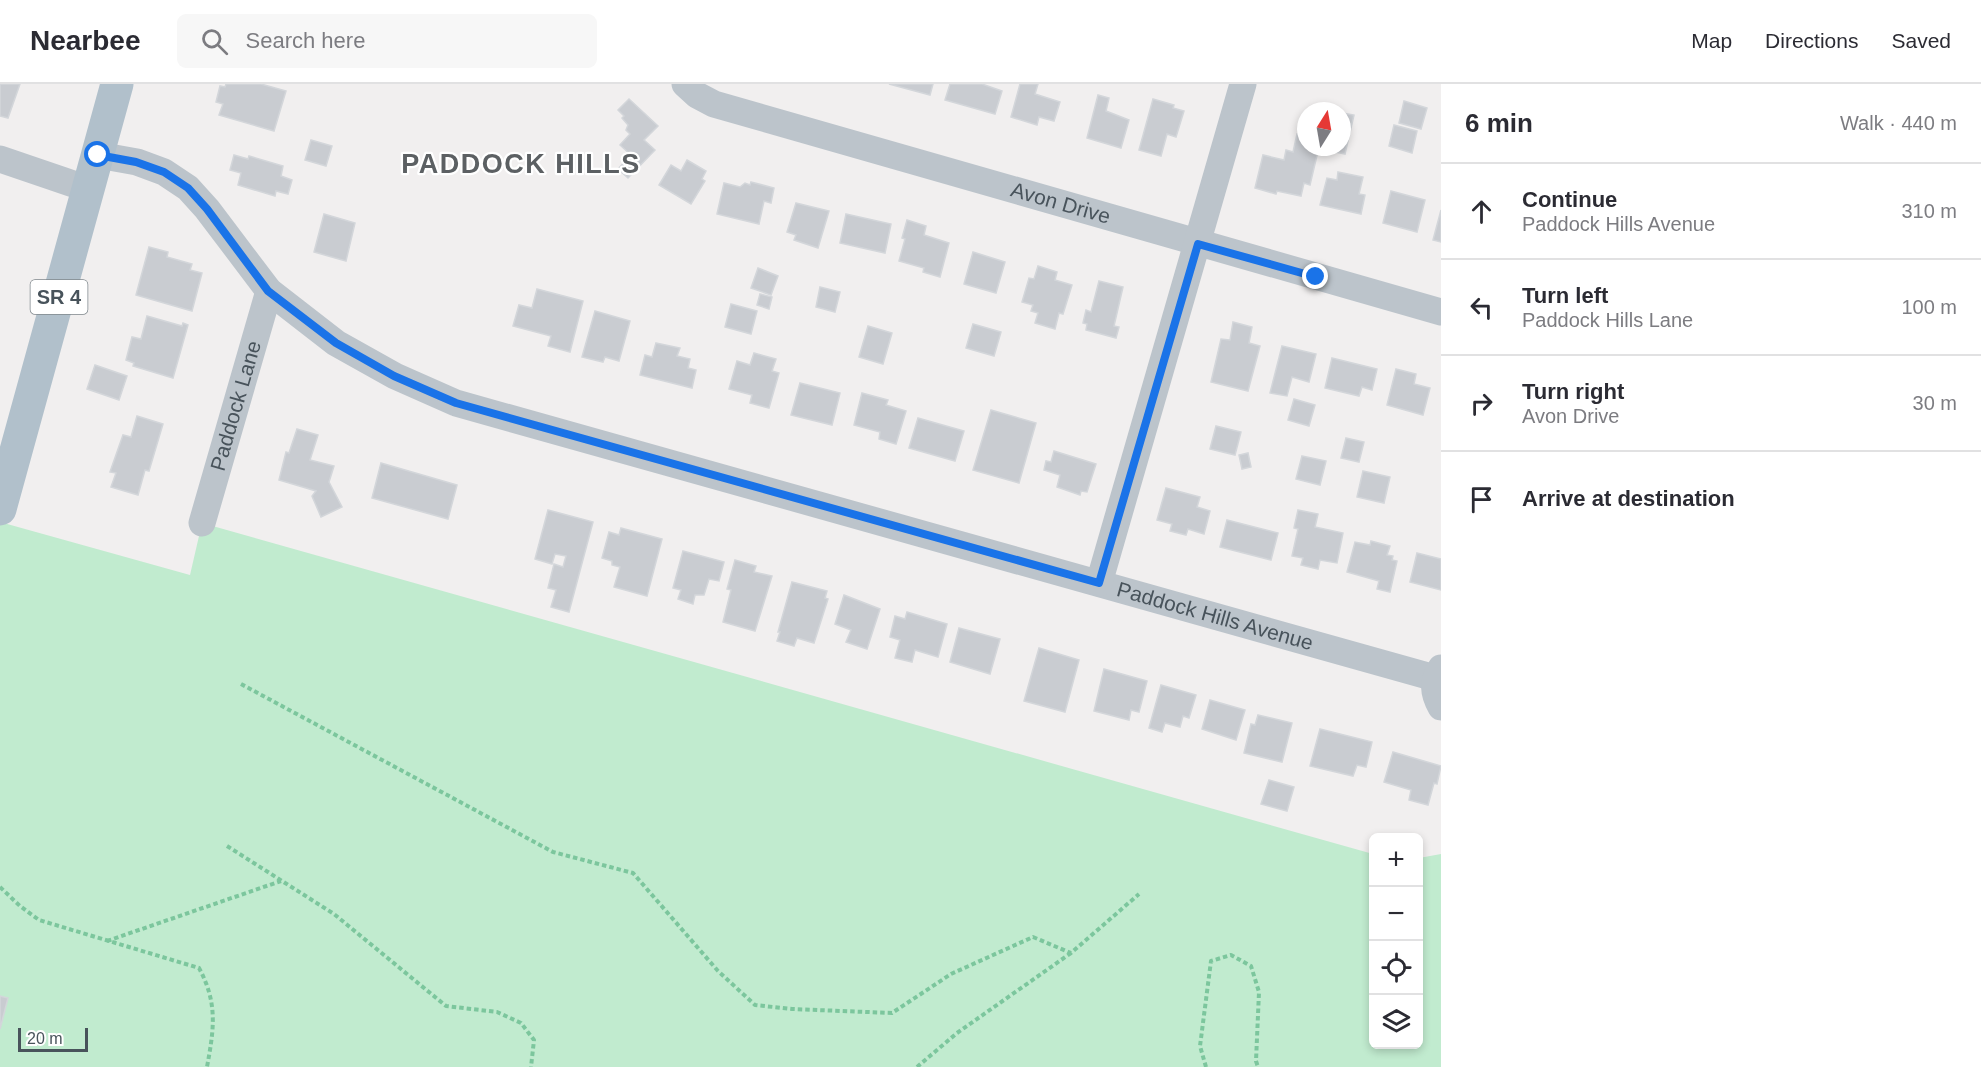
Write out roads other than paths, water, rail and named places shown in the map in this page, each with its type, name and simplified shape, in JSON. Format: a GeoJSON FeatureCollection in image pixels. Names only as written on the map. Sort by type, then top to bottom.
{"type":"FeatureCollection","features":[{"type":"Feature","properties":{"kind":"main road","name":"SR 4"},"geometry":{"type":"LineString","coordinates":[[0,509],[7,455],[88,189],[117,84]]}},
{"type":"Feature","properties":{"kind":"street","name":"Avon Drive"},"geometry":{"type":"LineString","coordinates":[[685,84],[697,95],[714,104],[1441,312]]}},
{"type":"Feature","properties":{"kind":"street"},"geometry":{"type":"LineString","coordinates":[[1099,583],[1243,84]]}},
{"type":"Feature","properties":{"kind":"street","name":"Paddock Hills Avenue"},"geometry":{"type":"LineString","coordinates":[[98,155],[136,162],[164,172],[188,188],[207,209],[268,291],[336,343],[394,376],[456,403],[1099,583],[1438,673],[1434,688],[1441,707]]}},
{"type":"Feature","properties":{"kind":"street"},"geometry":{"type":"LineString","coordinates":[[0,159],[88,189]]}},
{"type":"Feature","properties":{"kind":"street","name":"Paddock Lane"},"geometry":{"type":"LineString","coordinates":[[202,523],[268,291]]}},
{"type":"Feature","properties":{"kind":"district","name":"PADDOCK HILLS"},"geometry":{"type":"Point","coordinates":[521,164]}}]}
